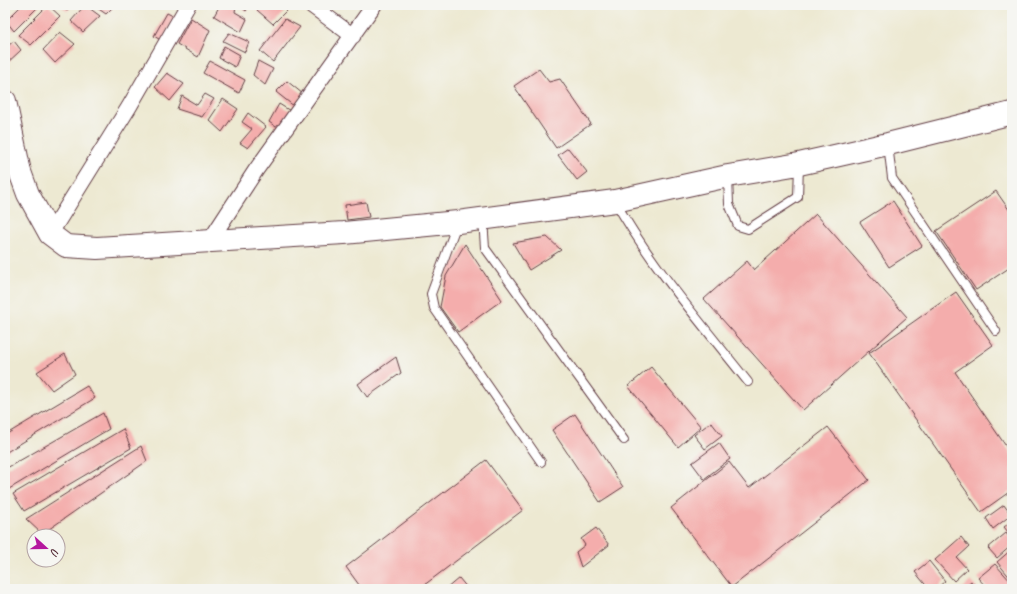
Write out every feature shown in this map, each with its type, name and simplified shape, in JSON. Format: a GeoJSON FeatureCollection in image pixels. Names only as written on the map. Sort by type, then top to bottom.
{"type":"FeatureCollection","features":[{"type":"Feature","properties":{"kind":"main road"},"geometry":{"type":"LineString","coordinates":[[5,101],[20,172],[28,194],[50,234],[66,246],[97,248],[344,233],[458,222],[615,201],[728,176],[799,164],[888,144],[1012,113]]}},
{"type":"Feature","properties":{"kind":"street"},"geometry":{"type":"LineString","coordinates":[[50,234],[129,107],[144,78],[188,5]]}},
{"type":"Feature","properties":{"kind":"street"},"geometry":{"type":"LineString","coordinates":[[311,5],[353,36]]}},
{"type":"Feature","properties":{"kind":"street"},"geometry":{"type":"LineString","coordinates":[[209,242],[256,170],[374,5]]}},
{"type":"Feature","properties":{"kind":"lane"},"geometry":{"type":"LineString","coordinates":[[888,144],[892,178],[996,331]]}},
{"type":"Feature","properties":{"kind":"lane"},"geometry":{"type":"LineString","coordinates":[[728,176],[729,204],[738,226],[748,229],[798,197],[799,164]]}},
{"type":"Feature","properties":{"kind":"lane"},"geometry":{"type":"LineString","coordinates":[[615,201],[631,229],[658,270],[748,382]]}},
{"type":"Feature","properties":{"kind":"lane"},"geometry":{"type":"LineString","coordinates":[[483,218],[485,248],[624,440]]}},
{"type":"Feature","properties":{"kind":"lane"},"geometry":{"type":"LineString","coordinates":[[458,222],[431,294],[431,301],[434,308],[540,462]]}},
{"type":"Feature","properties":{"kind":"building"},"geometry":{"type":"Polygon","coordinates":[[[22,5],[40,5],[14,31],[6,21],[22,5]]]}},
{"type":"Feature","properties":{"kind":"building"},"geometry":{"type":"Polygon","coordinates":[[[48,5],[60,16],[31,45],[18,35],[48,5]]]}},
{"type":"Feature","properties":{"kind":"building"},"geometry":{"type":"Polygon","coordinates":[[[61,5],[73,5],[67,11],[61,5]]]}},
{"type":"Feature","properties":{"kind":"building"},"geometry":{"type":"Polygon","coordinates":[[[85,5],[100,16],[83,32],[71,21],[85,5]]]}},
{"type":"Feature","properties":{"kind":"building"},"geometry":{"type":"Polygon","coordinates":[[[93,5],[115,5],[106,14],[93,5]]]}},
{"type":"Feature","properties":{"kind":"building"},"geometry":{"type":"Polygon","coordinates":[[[220,5],[236,5],[235,12],[247,19],[241,32],[214,16],[220,5]]]}},
{"type":"Feature","properties":{"kind":"building"},"geometry":{"type":"Polygon","coordinates":[[[239,5],[250,5],[246,11],[239,5]]]}},
{"type":"Feature","properties":{"kind":"building"},"geometry":{"type":"Polygon","coordinates":[[[261,5],[282,5],[288,9],[273,24],[257,10],[261,5]]]}},
{"type":"Feature","properties":{"kind":"building"},"geometry":{"type":"Polygon","coordinates":[[[167,13],[175,17],[162,41],[154,36],[167,13]]]}},
{"type":"Feature","properties":{"kind":"building"},"geometry":{"type":"Polygon","coordinates":[[[191,18],[210,30],[198,57],[177,44],[191,18]]]}},
{"type":"Feature","properties":{"kind":"building"},"geometry":{"type":"Polygon","coordinates":[[[285,19],[300,27],[273,62],[260,51],[285,19]]]}},
{"type":"Feature","properties":{"kind":"building"},"geometry":{"type":"Polygon","coordinates":[[[60,32],[75,44],[55,63],[43,50],[60,32]]]}},
{"type":"Feature","properties":{"kind":"building"},"geometry":{"type":"Polygon","coordinates":[[[229,33],[249,42],[245,52],[223,41],[229,33]]]}},
{"type":"Feature","properties":{"kind":"building"},"geometry":{"type":"Polygon","coordinates":[[[14,41],[21,50],[5,65],[5,48],[14,41]]]}},
{"type":"Feature","properties":{"kind":"building"},"geometry":{"type":"Polygon","coordinates":[[[224,46],[240,55],[235,67],[219,58],[224,46]]]}},
{"type":"Feature","properties":{"kind":"building"},"geometry":{"type":"Polygon","coordinates":[[[210,61],[245,80],[239,93],[203,73],[210,61]]]}},
{"type":"Feature","properties":{"kind":"building"},"geometry":{"type":"Polygon","coordinates":[[[258,61],[273,69],[265,85],[253,75],[258,61]]]}},
{"type":"Feature","properties":{"kind":"building"},"geometry":{"type":"Polygon","coordinates":[[[539,69],[549,82],[560,79],[591,124],[556,148],[514,86],[539,69]]]}},
{"type":"Feature","properties":{"kind":"building"},"geometry":{"type":"Polygon","coordinates":[[[167,73],[184,84],[170,101],[155,87],[167,73]]]}},
{"type":"Feature","properties":{"kind":"building"},"geometry":{"type":"Polygon","coordinates":[[[287,81],[303,94],[295,107],[276,92],[287,81]]]}},
{"type":"Feature","properties":{"kind":"building"},"geometry":{"type":"Polygon","coordinates":[[[205,94],[214,99],[202,117],[177,109],[182,96],[197,105],[205,94]]]}},
{"type":"Feature","properties":{"kind":"building"},"geometry":{"type":"Polygon","coordinates":[[[223,99],[238,109],[222,132],[209,120],[223,99]]]}},
{"type":"Feature","properties":{"kind":"building"},"geometry":{"type":"Polygon","coordinates":[[[279,104],[292,112],[279,129],[269,122],[279,104]]]}},
{"type":"Feature","properties":{"kind":"building"},"geometry":{"type":"Polygon","coordinates":[[[248,113],[266,127],[248,148],[240,143],[252,129],[242,122],[248,113]]]}},
{"type":"Feature","properties":{"kind":"building"},"geometry":{"type":"Polygon","coordinates":[[[568,148],[587,172],[577,180],[558,155],[568,148]]]}},
{"type":"Feature","properties":{"kind":"building"},"geometry":{"type":"Polygon","coordinates":[[[996,191],[1012,214],[1012,266],[976,290],[936,231],[996,191]]]}},
{"type":"Feature","properties":{"kind":"building"},"geometry":{"type":"Polygon","coordinates":[[[893,201],[922,246],[889,267],[860,222],[893,201]]]}},
{"type":"Feature","properties":{"kind":"building"},"geometry":{"type":"Polygon","coordinates":[[[366,202],[369,217],[347,220],[345,205],[366,202]]]}},
{"type":"Feature","properties":{"kind":"building"},"geometry":{"type":"Polygon","coordinates":[[[816,214],[907,317],[803,410],[704,299],[747,261],[754,270],[816,214]]]}},
{"type":"Feature","properties":{"kind":"building"},"geometry":{"type":"Polygon","coordinates":[[[547,237],[561,250],[529,270],[513,243],[547,237]]]}},
{"type":"Feature","properties":{"kind":"building"},"geometry":{"type":"Polygon","coordinates":[[[465,244],[502,300],[458,332],[440,307],[446,276],[465,244]]]}},
{"type":"Feature","properties":{"kind":"building"},"geometry":{"type":"Polygon","coordinates":[[[956,292],[993,345],[955,372],[1012,455],[1012,490],[981,512],[869,353],[956,292]]]}},
{"type":"Feature","properties":{"kind":"building"},"geometry":{"type":"Polygon","coordinates":[[[65,354],[75,374],[52,390],[37,372],[65,354]]]}},
{"type":"Feature","properties":{"kind":"building"},"geometry":{"type":"Polygon","coordinates":[[[396,357],[401,373],[367,397],[358,384],[396,357]]]}},
{"type":"Feature","properties":{"kind":"building"},"geometry":{"type":"Polygon","coordinates":[[[651,367],[701,427],[678,447],[628,386],[651,367]]]}},
{"type":"Feature","properties":{"kind":"building"},"geometry":{"type":"Polygon","coordinates":[[[87,386],[95,398],[5,453],[5,435],[87,386]]]}},
{"type":"Feature","properties":{"kind":"building"},"geometry":{"type":"Polygon","coordinates":[[[103,413],[109,429],[9,489],[5,483],[5,469],[103,413]]]}},
{"type":"Feature","properties":{"kind":"building"},"geometry":{"type":"Polygon","coordinates":[[[575,414],[623,487],[600,502],[552,430],[575,414]]]}},
{"type":"Feature","properties":{"kind":"building"},"geometry":{"type":"Polygon","coordinates":[[[711,422],[722,436],[705,449],[694,435],[711,422]]]}},
{"type":"Feature","properties":{"kind":"building"},"geometry":{"type":"Polygon","coordinates":[[[828,427],[869,480],[732,587],[671,508],[729,462],[749,488],[828,427]]]}},
{"type":"Feature","properties":{"kind":"building"},"geometry":{"type":"Polygon","coordinates":[[[123,429],[131,448],[24,511],[13,494],[123,429]]]}},
{"type":"Feature","properties":{"kind":"building"},"geometry":{"type":"Polygon","coordinates":[[[719,443],[730,459],[704,479],[692,463],[719,443]]]}},
{"type":"Feature","properties":{"kind":"building"},"geometry":{"type":"Polygon","coordinates":[[[141,446],[147,461],[51,528],[36,528],[26,519],[141,446]]]}},
{"type":"Feature","properties":{"kind":"building"},"geometry":{"type":"Polygon","coordinates":[[[486,460],[523,510],[419,589],[362,589],[346,567],[486,460]]]}},
{"type":"Feature","properties":{"kind":"building"},"geometry":{"type":"Polygon","coordinates":[[[1004,505],[1011,515],[993,529],[986,518],[1004,505]]]}},
{"type":"Feature","properties":{"kind":"building"},"geometry":{"type":"Polygon","coordinates":[[[1012,521],[1012,537],[1004,527],[1012,521]]]}},
{"type":"Feature","properties":{"kind":"building"},"geometry":{"type":"Polygon","coordinates":[[[596,528],[609,545],[581,567],[576,552],[585,545],[581,539],[596,528]]]}},
{"type":"Feature","properties":{"kind":"building"},"geometry":{"type":"Polygon","coordinates":[[[1006,533],[1012,541],[1012,545],[997,558],[988,548],[1006,533]]]}},
{"type":"Feature","properties":{"kind":"building"},"geometry":{"type":"Polygon","coordinates":[[[961,537],[969,547],[957,558],[967,569],[954,581],[935,560],[961,537]]]}},
{"type":"Feature","properties":{"kind":"building"},"geometry":{"type":"Polygon","coordinates":[[[1012,549],[1012,580],[997,562],[1012,549]]]}},
{"type":"Feature","properties":{"kind":"building"},"geometry":{"type":"Polygon","coordinates":[[[929,561],[945,581],[936,589],[929,589],[915,572],[929,561]]]}},
{"type":"Feature","properties":{"kind":"building"},"geometry":{"type":"Polygon","coordinates":[[[995,564],[1012,583],[1012,589],[988,589],[978,578],[995,564]]]}},
{"type":"Feature","properties":{"kind":"building"},"geometry":{"type":"Polygon","coordinates":[[[459,578],[468,589],[446,589],[459,578]]]}},
{"type":"Feature","properties":{"kind":"building"},"geometry":{"type":"Polygon","coordinates":[[[971,581],[978,589],[962,589],[971,581]]]}}]}
